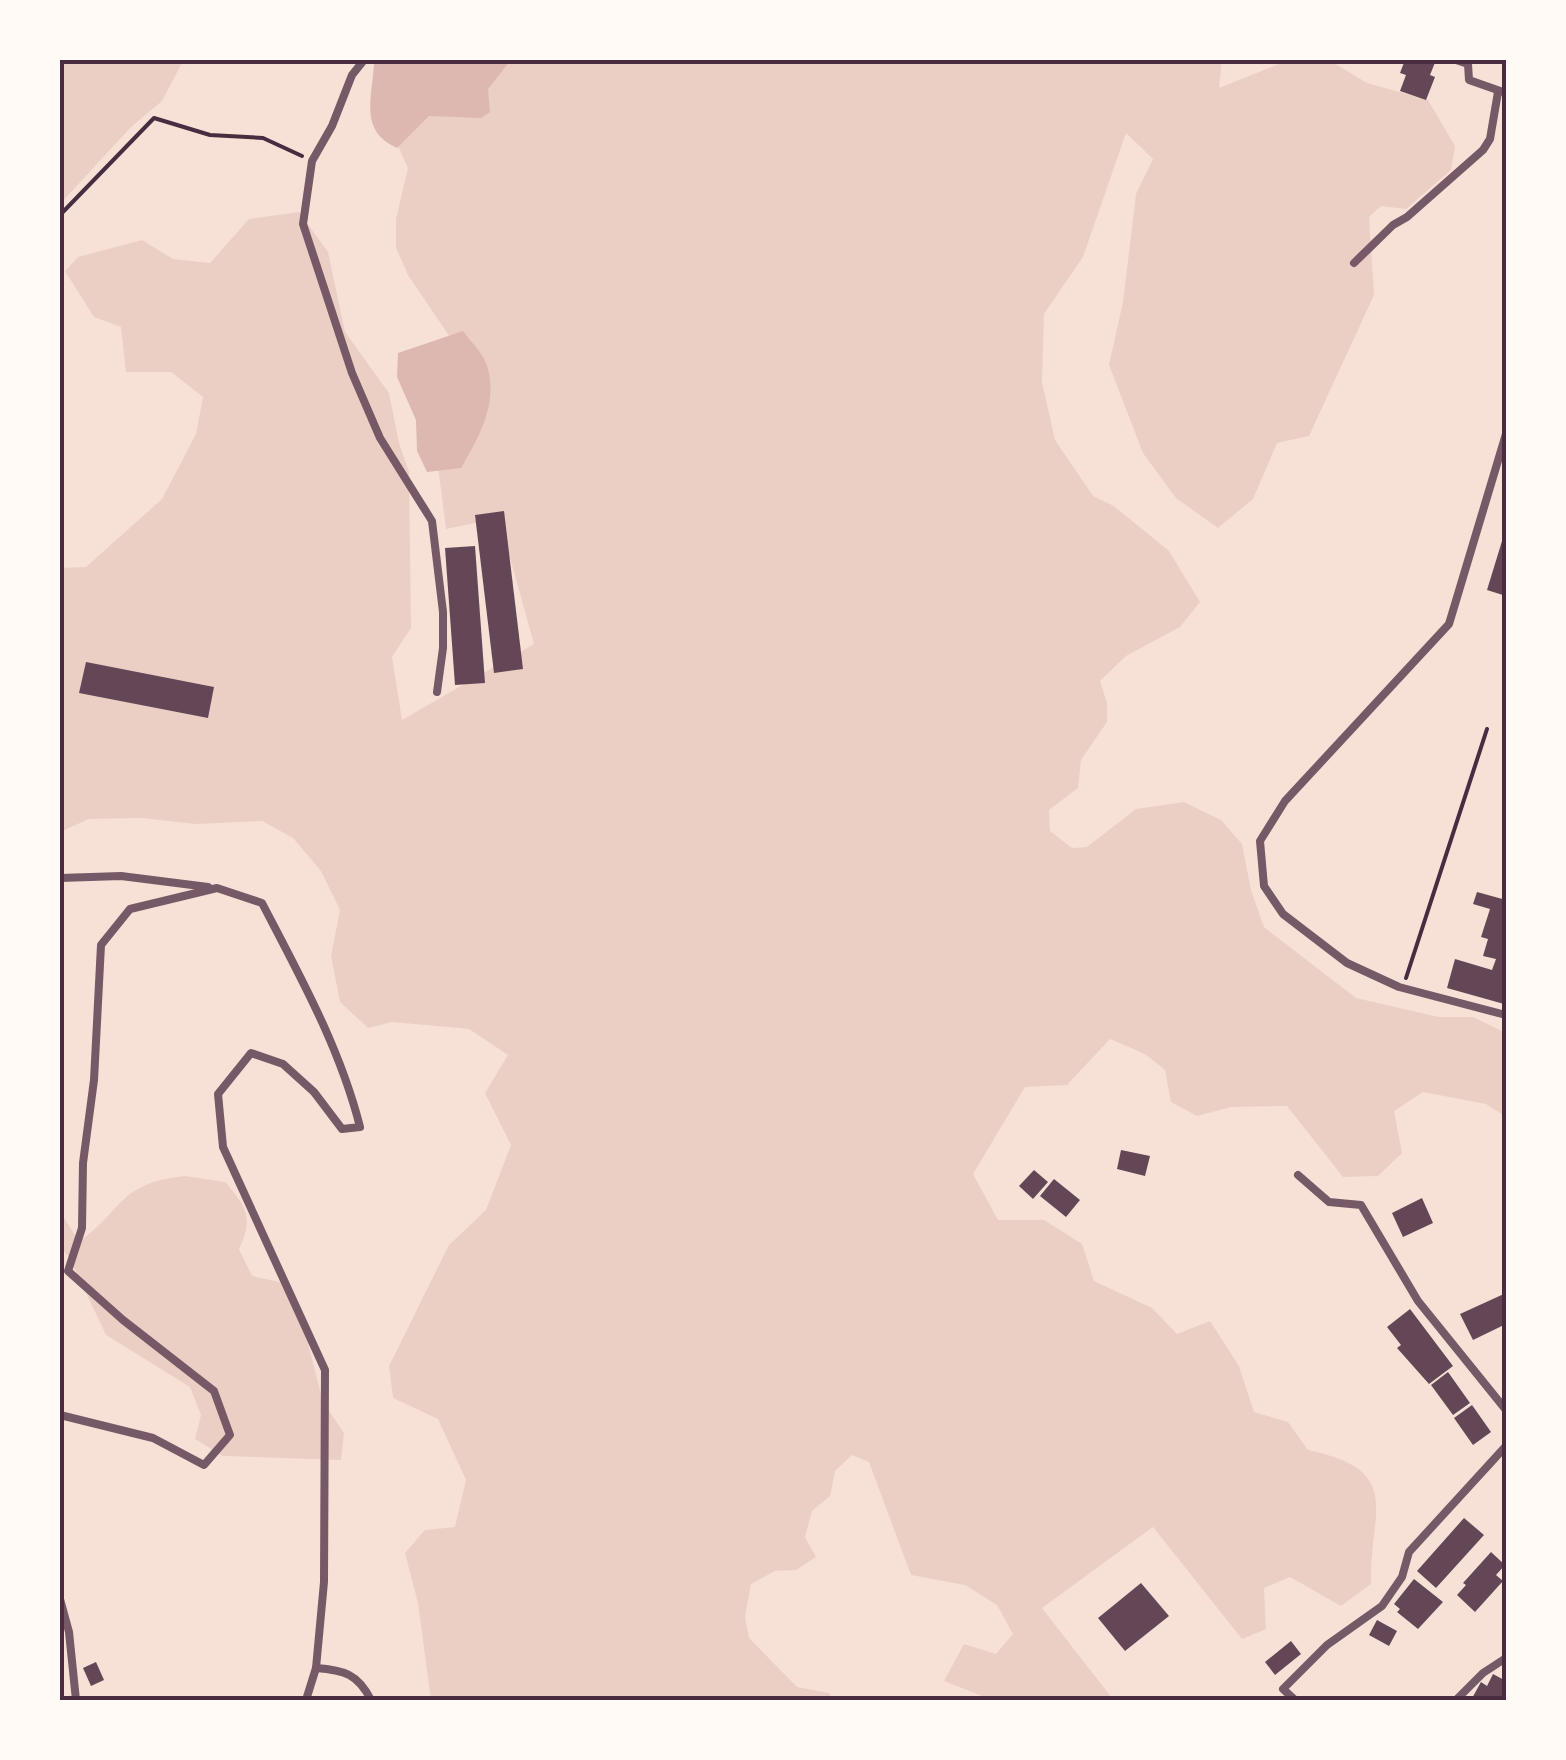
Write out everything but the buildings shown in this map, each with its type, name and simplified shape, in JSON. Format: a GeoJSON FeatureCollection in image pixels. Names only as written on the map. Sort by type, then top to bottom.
{"type":"FeatureCollection","features":[{"type":"Feature","properties":{"kind":"street"},"geometry":{"type":"LineString","coordinates":[[364,60],[352,75],[332,126],[312,161],[303,224],[352,373],[380,438],[432,521],[442,612],[443,648],[437,692]]}},
{"type":"Feature","properties":{"kind":"street"},"geometry":{"type":"LineString","coordinates":[[1354,263],[1393,225],[1484,150],[1490,139],[1502,92],[1468,80],[1468,64],[1456,60]]}},
{"type":"Feature","properties":{"kind":"street"},"geometry":{"type":"LineString","coordinates":[[1506,434],[1449,624],[1285,801],[1260,841],[1264,886],[1283,914],[1347,963],[1403,987],[1506,1016]]}},
{"type":"Feature","properties":{"kind":"street"},"geometry":{"type":"LineString","coordinates":[[60,878],[121,876],[217,888],[262,904],[349,1084],[360,1128],[342,1129],[314,1092],[283,1064],[251,1053],[218,1094],[223,1148],[324,1370],[324,1582],[316,1668],[306,1700]]}},
{"type":"Feature","properties":{"kind":"street"},"geometry":{"type":"LineString","coordinates":[[60,1415],[153,1438],[204,1465],[230,1435],[214,1391],[63,1268],[82,1228],[83,1162],[94,1080],[102,945],[130,909],[217,888]]}},
{"type":"Feature","properties":{"kind":"street"},"geometry":{"type":"LineString","coordinates":[[1298,1174],[1329,1202],[1361,1204],[1418,1301],[1506,1410]]}},
{"type":"Feature","properties":{"kind":"street"},"geometry":{"type":"LineString","coordinates":[[1295,1700],[1283,1689],[1327,1645],[1382,1606],[1402,1577],[1409,1552],[1506,1446]]}},
{"type":"Feature","properties":{"kind":"street"},"geometry":{"type":"LineString","coordinates":[[60,1599],[69,1632],[76,1700]]}},
{"type":"Feature","properties":{"kind":"street"},"geometry":{"type":"LineString","coordinates":[[1456,1700],[1482,1674],[1506,1658]]}},
{"type":"Feature","properties":{"kind":"street"},"geometry":{"type":"LineString","coordinates":[[316,1668],[344,1670],[362,1681],[371,1700]]}},
{"type":"Feature","properties":{"kind":"path"},"geometry":{"type":"LineString","coordinates":[[60,215],[154,118],[210,135],[263,138],[312,161]]}},
{"type":"Feature","properties":{"kind":"path"},"geometry":{"type":"LineString","coordinates":[[1403,987],[1487,729]]}},
{"type":"Feature","properties":{"kind":"shaded area"},"geometry":{"type":"Polygon","coordinates":[[[60,60],[187,60],[162,101],[131,127],[60,204],[60,60]]]}},
{"type":"Feature","properties":{"kind":"shaded area"},"geometry":{"type":"Polygon","coordinates":[[[377,60],[511,60],[488,89],[490,112],[481,118],[429,116],[397,148],[377,133],[372,123],[370,101],[377,60]]]}},
{"type":"Feature","properties":{"kind":"shaded area"},"geometry":{"type":"Polygon","coordinates":[[[496,60],[1222,60],[1219,88],[1289,60],[1329,60],[1367,83],[1428,100],[1455,146],[1451,170],[1406,209],[1381,206],[1369,217],[1374,295],[1309,436],[1277,443],[1253,499],[1218,528],[1176,498],[1143,453],[1109,365],[1123,302],[1136,194],[1153,159],[1126,133],[1083,257],[1044,314],[1042,382],[1055,440],[1093,496],[1114,506],[1169,551],[1200,602],[1180,627],[1126,656],[1100,681],[1107,703],[1107,722],[1081,760],[1078,788],[1049,810],[1050,831],[1072,848],[1087,847],[1136,809],[1184,802],[1221,820],[1242,844],[1251,890],[1264,927],[1356,998],[1439,1017],[1473,1017],[1506,1033],[1506,1117],[1486,1104],[1423,1092],[1394,1111],[1402,1153],[1378,1176],[1343,1177],[1287,1106],[1231,1107],[1197,1116],[1171,1102],[1165,1070],[1145,1054],[1110,1039],[1067,1085],[1025,1087],[973,1174],[998,1220],[1044,1220],[1082,1244],[1094,1281],[1152,1308],[1177,1334],[1210,1321],[1239,1366],[1254,1412],[1288,1422],[1308,1450],[1339,1459],[1359,1470],[1370,1482],[1376,1515],[1371,1584],[1341,1606],[1290,1577],[1264,1588],[1266,1629],[1242,1639],[1153,1527],[1042,1608],[1112,1698],[1123,1700],[992,1700],[944,1681],[964,1644],[996,1654],[1013,1634],[997,1605],[965,1585],[911,1575],[869,1462],[852,1455],[835,1471],[830,1496],[812,1511],[805,1537],[816,1557],[796,1570],[775,1571],[751,1584],[745,1617],[749,1638],[797,1687],[829,1693],[833,1700],[431,1700],[418,1603],[405,1553],[425,1530],[455,1527],[466,1480],[438,1419],[393,1398],[389,1366],[449,1245],[486,1210],[511,1145],[485,1093],[508,1055],[469,1029],[392,1022],[368,1028],[340,1002],[331,956],[340,910],[321,871],[293,838],[262,821],[196,824],[141,818],[89,819],[60,832],[60,568],[86,567],[162,499],[196,434],[203,397],[171,372],[126,372],[121,327],[94,317],[65,271],[78,257],[142,240],[173,259],[210,263],[249,219],[299,212],[328,252],[345,332],[389,393],[409,472],[411,628],[392,657],[402,720],[534,644],[499,518],[446,529],[438,466],[464,358],[408,275],[396,248],[396,219],[408,168],[390,129],[496,60]]]}},
{"type":"Feature","properties":{"kind":"shaded area"},"geometry":{"type":"Polygon","coordinates":[[[463,331],[479,351],[490,377],[486,418],[461,468],[427,472],[417,451],[416,420],[397,377],[398,353],[463,331]]]}},
{"type":"Feature","properties":{"kind":"shaded area"},"geometry":{"type":"Polygon","coordinates":[[[185,1176],[225,1182],[243,1206],[247,1221],[239,1249],[252,1276],[280,1282],[304,1328],[323,1402],[344,1433],[341,1460],[223,1456],[195,1439],[201,1415],[190,1387],[106,1335],[69,1257],[60,1247],[60,1211],[79,1242],[135,1191],[163,1179],[185,1176]]]}}]}
